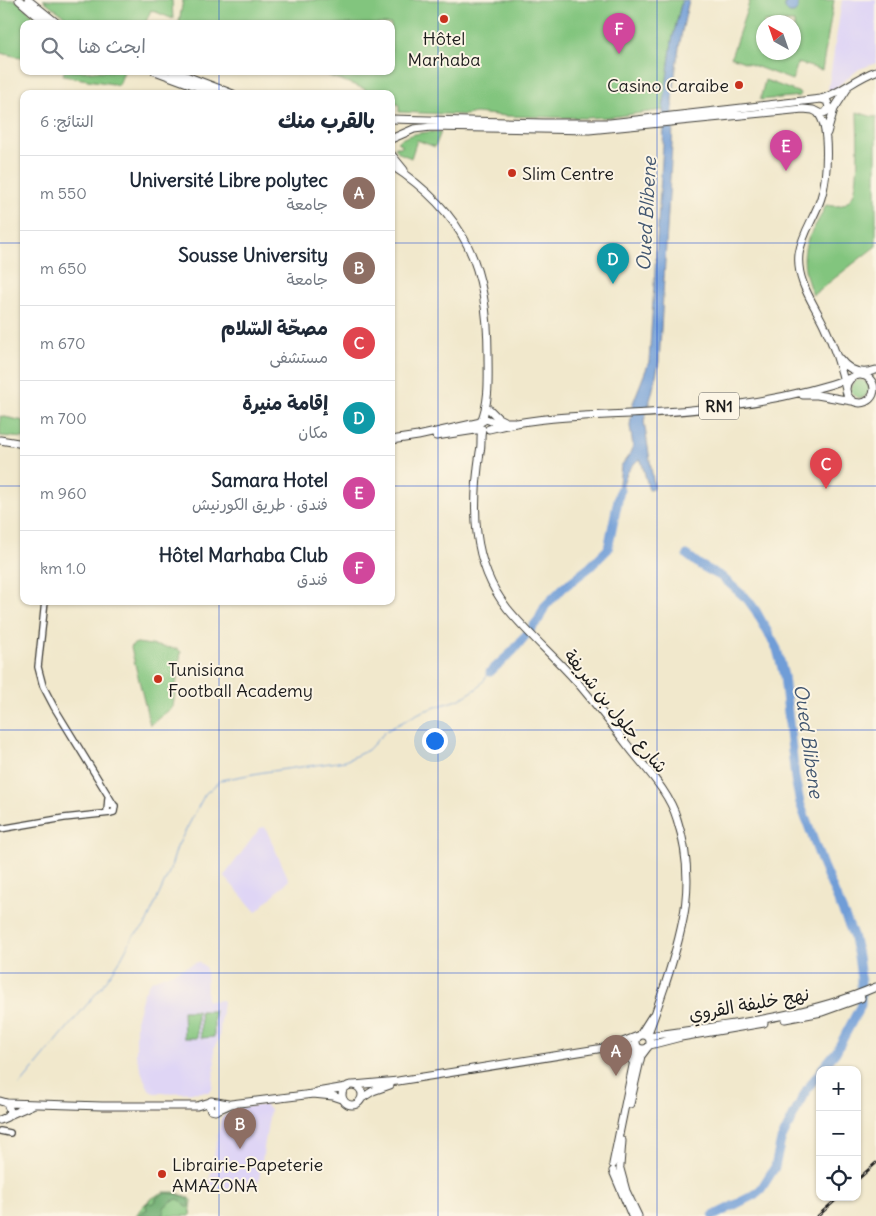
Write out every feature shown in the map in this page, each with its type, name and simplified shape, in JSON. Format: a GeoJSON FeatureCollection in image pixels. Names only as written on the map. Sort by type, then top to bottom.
{"type":"FeatureCollection","features":[{"type":"Feature","properties":{"kind":"main road"},"geometry":{"type":"LineString","coordinates":[[19,0],[42,20]]}},
{"type":"Feature","properties":{"kind":"main road"},"geometry":{"type":"LineString","coordinates":[[28,0],[53,20]]}},
{"type":"Feature","properties":{"kind":"main road"},"geometry":{"type":"LineString","coordinates":[[675,118],[821,100],[865,75],[876,71]]}},
{"type":"Feature","properties":{"kind":"main road"},"geometry":{"type":"LineString","coordinates":[[166,75],[206,90]]}},
{"type":"Feature","properties":{"kind":"main road"},"geometry":{"type":"LineString","coordinates":[[183,75],[223,90]]}},
{"type":"Feature","properties":{"kind":"main road"},"geometry":{"type":"LineString","coordinates":[[854,402],[848,397],[837,354],[824,324],[808,296],[799,271],[803,238],[815,216],[823,192],[826,138],[834,109],[840,97],[855,82]]}},
{"type":"Feature","properties":{"kind":"main road"},"geometry":{"type":"LineString","coordinates":[[395,119],[587,124],[803,109],[824,114],[828,109],[828,103],[821,100]]}},
{"type":"Feature","properties":{"kind":"main road"},"geometry":{"type":"LineString","coordinates":[[817,112],[822,119],[826,138]]}},
{"type":"Feature","properties":{"kind":"main road"},"geometry":{"type":"LineString","coordinates":[[395,136],[414,129],[431,126],[589,130],[662,119]]}},
{"type":"Feature","properties":{"kind":"main road"},"geometry":{"type":"LineString","coordinates":[[395,159],[409,176],[457,224],[477,267],[487,317],[490,410],[485,426]]}},
{"type":"Feature","properties":{"kind":"main road"},"geometry":{"type":"LineString","coordinates":[[395,167],[409,176]]}},
{"type":"Feature","properties":{"kind":"main road"},"geometry":{"type":"LineString","coordinates":[[837,354],[846,366],[854,370],[863,372],[876,370]]}},
{"type":"Feature","properties":{"kind":"main road"},"geometry":{"type":"LineString","coordinates":[[846,390],[848,382],[853,377],[863,376],[874,387],[868,400],[864,402]]}},
{"type":"Feature","properties":{"kind":"main road","name":"RN1"},"geometry":{"type":"LineString","coordinates":[[485,426],[579,416],[696,410],[791,396],[823,388],[853,377]]}},
{"type":"Feature","properties":{"kind":"main road"},"geometry":{"type":"LineString","coordinates":[[485,426],[488,390]]}},
{"type":"Feature","properties":{"kind":"main road","name":"RN1"},"geometry":{"type":"LineString","coordinates":[[791,396],[817,395],[854,402],[876,402]]}},
{"type":"Feature","properties":{"kind":"main road"},"geometry":{"type":"LineString","coordinates":[[490,410],[498,418],[510,422]]}},
{"type":"Feature","properties":{"kind":"main road","name":"RN1"},"geometry":{"type":"LineString","coordinates":[[395,439],[510,422],[527,422]]}},
{"type":"Feature","properties":{"kind":"main road","name":"شارع جلول بن شريفة"},"geometry":{"type":"LineString","coordinates":[[485,426],[475,494],[475,526],[494,590],[523,627],[576,682],[606,718],[663,792],[677,819],[684,847],[687,871],[687,900],[683,926],[653,1023],[643,1036]]}},
{"type":"Feature","properties":{"kind":"main road"},"geometry":{"type":"LineString","coordinates":[[0,440],[20,443]]}},
{"type":"Feature","properties":{"kind":"main road"},"geometry":{"type":"LineString","coordinates":[[853,998],[876,987]]}},
{"type":"Feature","properties":{"kind":"main road"},"geometry":{"type":"LineString","coordinates":[[866,993],[876,992]]}},
{"type":"Feature","properties":{"kind":"main road","name":"نهج خليفة القروي"},"geometry":{"type":"LineString","coordinates":[[610,1047],[643,1036],[777,1016],[853,998]]}},
{"type":"Feature","properties":{"kind":"main road","name":"نهج خليفة القروي"},"geometry":{"type":"LineString","coordinates":[[648,1047],[681,1038],[822,1012],[853,998]]}},
{"type":"Feature","properties":{"kind":"main road","name":"شارع جلول بن شريفة"},"geometry":{"type":"LineString","coordinates":[[643,1036],[657,1009]]}},
{"type":"Feature","properties":{"kind":"main road"},"geometry":{"type":"LineString","coordinates":[[653,1023],[663,1034]]}},
{"type":"Feature","properties":{"kind":"main road"},"geometry":{"type":"LineString","coordinates":[[632,1216],[616,1168],[637,1046],[636,1040],[643,1036],[651,1040],[641,1056],[616,1168],[638,1216]]}},
{"type":"Feature","properties":{"kind":"main road"},"geometry":{"type":"LineString","coordinates":[[3,1102],[214,1106],[313,1094],[350,1086],[398,1082],[610,1047],[637,1046],[642,1049],[648,1047]]}},
{"type":"Feature","properties":{"kind":"main road"},"geometry":{"type":"LineString","coordinates":[[622,1047],[634,1063]]}},
{"type":"Feature","properties":{"kind":"main road"},"geometry":{"type":"LineString","coordinates":[[313,1094],[333,1096],[342,1099],[346,1104],[352,1106],[359,1103],[362,1098],[372,1091],[398,1082]]}},
{"type":"Feature","properties":{"kind":"main road"},"geometry":{"type":"LineString","coordinates":[[342,1099],[342,1092],[350,1086],[360,1088],[362,1098]]}},
{"type":"Feature","properties":{"kind":"main road"},"geometry":{"type":"LineString","coordinates":[[3,1102],[10,1108],[9,1114]]}},
{"type":"Feature","properties":{"kind":"main road"},"geometry":{"type":"LineString","coordinates":[[0,1120],[9,1114],[34,1104]]}},
{"type":"Feature","properties":{"kind":"street"},"geometry":{"type":"LineString","coordinates":[[0,830],[112,813],[108,812],[110,806],[108,796],[43,686],[38,667],[45,605]]}},
{"type":"Feature","properties":{"kind":"street"},"geometry":{"type":"LineString","coordinates":[[92,815],[110,806]]}},
{"type":"Feature","properties":{"kind":"street"},"geometry":{"type":"LineString","coordinates":[[0,1131],[10,1133]]}},
{"type":"Feature","properties":{"kind":"shaded area"},"geometry":{"type":"Polygon","coordinates":[[[842,0],[876,0],[876,63],[859,69],[830,91],[828,90],[842,0]]]}},
{"type":"Feature","properties":{"kind":"shaded area"},"geometry":{"type":"Polygon","coordinates":[[[265,827],[289,880],[256,912],[224,876],[260,828],[265,827]]]}},
{"type":"Feature","properties":{"kind":"shaded area"},"geometry":{"type":"Polygon","coordinates":[[[198,962],[206,967],[207,1001],[223,1000],[219,1039],[214,1048],[215,1065],[212,1089],[209,1092],[154,1093],[150,1091],[144,1079],[136,1055],[136,1021],[143,995],[149,983],[153,980],[198,962]]]}},
{"type":"Feature","properties":{"kind":"shaded area"},"geometry":{"type":"Polygon","coordinates":[[[265,1105],[270,1110],[259,1180],[253,1187],[215,1190],[209,1182],[221,1118],[236,1108],[265,1105]]]}},
{"type":"Feature","properties":{"kind":"green space"},"geometry":{"type":"Polygon","coordinates":[[[0,0],[16,0],[38,20],[20,20],[20,57],[0,53],[0,0]]]}},
{"type":"Feature","properties":{"kind":"green space"},"geometry":{"type":"Polygon","coordinates":[[[43,0],[172,0],[173,19],[151,10],[147,20],[84,20],[79,18],[78,20],[70,20],[43,0]]]}},
{"type":"Feature","properties":{"kind":"green space"},"geometry":{"type":"Polygon","coordinates":[[[183,0],[682,0],[672,41],[663,110],[612,117],[584,118],[399,112],[399,105],[395,103],[395,90],[365,90],[327,75],[395,75],[395,20],[179,20],[183,0]]]}},
{"type":"Feature","properties":{"kind":"green space"},"geometry":{"type":"Polygon","coordinates":[[[750,0],[834,0],[822,70],[798,63],[792,80],[731,57],[750,0]]]}},
{"type":"Feature","properties":{"kind":"green space"},"geometry":{"type":"Polygon","coordinates":[[[63,75],[123,75],[119,85],[63,75]]]}},
{"type":"Feature","properties":{"kind":"green space"},"geometry":{"type":"Polygon","coordinates":[[[765,80],[800,93],[800,96],[760,100],[765,80]]]}},
{"type":"Feature","properties":{"kind":"green space"},"geometry":{"type":"Polygon","coordinates":[[[857,112],[873,117],[876,116],[876,246],[813,295],[804,259],[806,244],[826,205],[843,205],[851,198],[854,192],[858,144],[857,112]]]}},
{"type":"Feature","properties":{"kind":"green space"},"geometry":{"type":"Polygon","coordinates":[[[429,132],[441,132],[435,147],[417,140],[411,158],[402,154],[395,147],[402,147],[397,142],[404,138],[429,132]]]}},
{"type":"Feature","properties":{"kind":"green space"},"geometry":{"type":"Polygon","coordinates":[[[860,380],[868,385],[869,389],[864,397],[860,398],[852,393],[851,389],[856,381],[860,380]]]}},
{"type":"Feature","properties":{"kind":"green space"},"geometry":{"type":"Polygon","coordinates":[[[0,416],[20,420],[20,438],[0,436],[0,416]]]}},
{"type":"Feature","properties":{"kind":"green space","name":"Tunisiana Football Academy"},"geometry":{"type":"Polygon","coordinates":[[[137,643],[178,649],[181,652],[173,707],[150,725],[131,648],[132,645],[137,643]]]}},
{"type":"Feature","properties":{"kind":"green space"},"geometry":{"type":"Polygon","coordinates":[[[183,1011],[197,1011],[197,1038],[184,1038],[183,1011]]]}},
{"type":"Feature","properties":{"kind":"green space"},"geometry":{"type":"Polygon","coordinates":[[[200,1011],[214,1011],[214,1037],[201,1038],[200,1011]]]}},
{"type":"Feature","properties":{"kind":"green space"},"geometry":{"type":"Polygon","coordinates":[[[164,1192],[174,1192],[190,1198],[192,1201],[190,1216],[136,1216],[148,1201],[164,1192]]]}},
{"type":"Feature","properties":{"kind":"green space"},"geometry":{"type":"Polygon","coordinates":[[[165,1193],[176,1194],[189,1199],[190,1206],[188,1208],[178,1199],[164,1207],[164,1213],[160,1216],[138,1216],[141,1212],[147,1210],[146,1204],[149,1202],[152,1204],[156,1201],[156,1198],[165,1193]]]}},
{"type":"Feature","properties":{"kind":"water"},"geometry":{"type":"Polygon","coordinates":[[[682,0],[689,0],[679,48],[673,96],[673,128],[659,362],[644,421],[654,487],[649,490],[641,460],[638,460],[627,474],[622,489],[621,502],[617,501],[621,466],[633,446],[630,426],[633,403],[649,362],[664,129],[663,110],[672,41],[682,0]]]}},
{"type":"Feature","properties":{"kind":"water"},"geometry":{"type":"Polygon","coordinates":[[[789,0],[798,0],[798,9],[794,13],[789,13],[785,9],[785,4],[789,0]]]}},
{"type":"Feature","properties":{"kind":"waterway"},"geometry":{"type":"LineString","coordinates":[[490,672],[513,651],[539,619],[545,606],[608,549],[620,490]]}},
{"type":"Feature","properties":{"kind":"waterway","name":"Oued Blibene"},"geometry":{"type":"LineString","coordinates":[[687,555],[700,565],[722,577],[748,600],[777,649],[784,676],[795,778],[800,803],[823,866],[853,935],[861,978],[861,1005],[836,1052],[824,1066]]}},
{"type":"Feature","properties":{"kind":"waterway"},"geometry":{"type":"LineString","coordinates":[[20,1085],[104,984],[133,936],[145,926],[170,870],[177,847],[205,794],[221,780],[345,761],[368,750],[386,731],[421,712],[460,699],[478,688],[490,672]]}},
{"type":"Feature","properties":{"kind":"waterway","name":"Oued Blibene"},"geometry":{"type":"LineString","coordinates":[[713,1216],[754,1195],[761,1189],[775,1167],[781,1140],[807,1089],[816,1077]]}},
{"type":"Feature","properties":{"kind":"railway"},"geometry":{"type":"LineString","coordinates":[[861,1176],[876,1163]]}},
{"type":"Feature","properties":{"kind":"railway"},"geometry":{"type":"LineString","coordinates":[[818,1216],[835,1201]]}},
{"type":"Feature","properties":{"kind":"place","name":"Hôtel Marhaba"},"geometry":{"type":"Point","coordinates":[444,19]}},
{"type":"Feature","properties":{"kind":"place","name":"Hôtel Marhaba Club"},"geometry":{"type":"Point","coordinates":[619,54]}},
{"type":"Feature","properties":{"kind":"place","name":"Casino Caraibe"},"geometry":{"type":"Point","coordinates":[739,85]}},
{"type":"Feature","properties":{"kind":"place","name":"Samara Hotel"},"geometry":{"type":"Point","coordinates":[786,171]}},
{"type":"Feature","properties":{"kind":"place","name":"Slim Centre"},"geometry":{"type":"Point","coordinates":[512,173]}},
{"type":"Feature","properties":{"kind":"place","name":"إقامة منيرة"},"geometry":{"type":"Point","coordinates":[613,284]}},
{"type":"Feature","properties":{"kind":"place","name":"مصحّة السّلام"},"geometry":{"type":"Point","coordinates":[826,489]}},
{"type":"Feature","properties":{"kind":"place","name":"Tunisiana Football Academy"},"geometry":{"type":"Point","coordinates":[158,679]}},
{"type":"Feature","properties":{"kind":"place","name":"Université Libre polytec"},"geometry":{"type":"Point","coordinates":[616,1076]}},
{"type":"Feature","properties":{"kind":"place","name":"Sousse University"},"geometry":{"type":"Point","coordinates":[240,1149]}},
{"type":"Feature","properties":{"kind":"place","name":"Librairie-Papeterie AMAZONA"},"geometry":{"type":"Point","coordinates":[162,1174]}}]}
